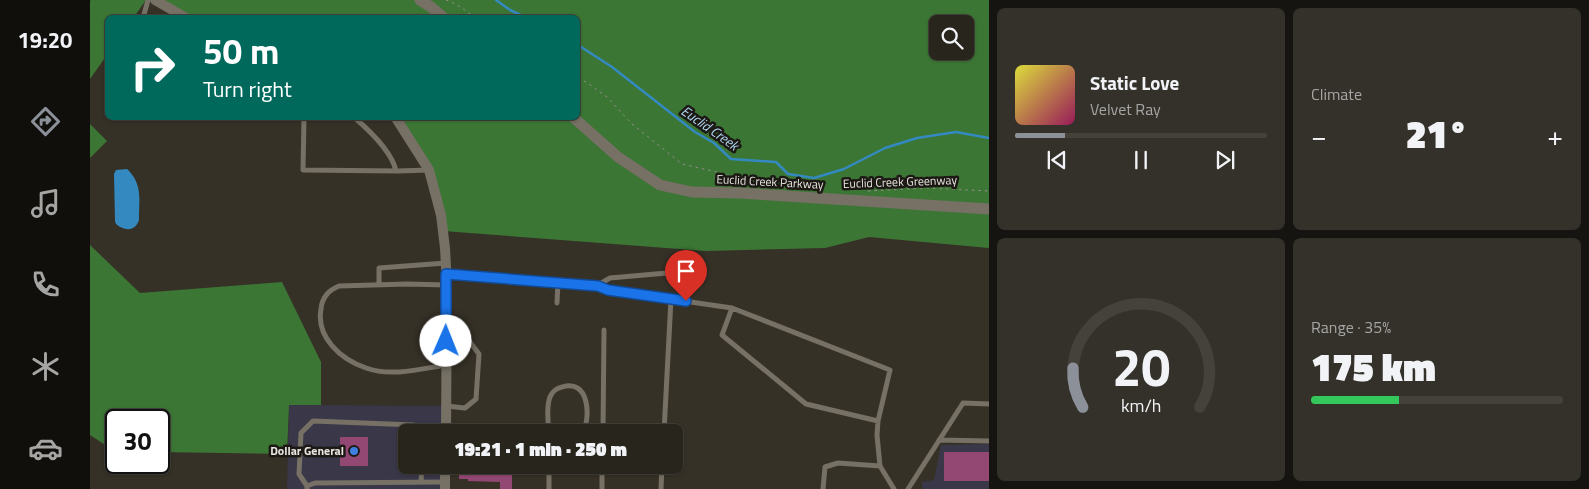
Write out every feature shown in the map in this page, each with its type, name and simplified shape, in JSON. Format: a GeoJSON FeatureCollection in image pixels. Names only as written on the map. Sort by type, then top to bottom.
{"type":"FeatureCollection","features":[{"type":"Feature","properties":{"kind":"street"},"geometry":{"type":"LineString","coordinates":[[155,0],[181,15]]}},
{"type":"Feature","properties":{"kind":"street"},"geometry":{"type":"LineString","coordinates":[[420,0],[440,15]]}},
{"type":"Feature","properties":{"kind":"street"},"geometry":{"type":"LineString","coordinates":[[397,120],[429,170],[441,215],[447,285],[446,424]]}},
{"type":"Feature","properties":{"kind":"street","name":"Euclid Creek Parkway"},"geometry":{"type":"LineString","coordinates":[[576,120],[618,157],[660,184],[692,192],[740,193],[989,209]]}},
{"type":"Feature","properties":{"kind":"lane"},"geometry":{"type":"LineString","coordinates":[[145,15],[148,0]]}},
{"type":"Feature","properties":{"kind":"lane"},"geometry":{"type":"LineString","coordinates":[[304,120],[303,170],[429,170]]}},
{"type":"Feature","properties":{"kind":"lane"},"geometry":{"type":"LineString","coordinates":[[358,120],[371,132],[395,162],[396,171]]}},
{"type":"Feature","properties":{"kind":"lane"},"geometry":{"type":"LineString","coordinates":[[379,285],[379,268],[446,263]]}},
{"type":"Feature","properties":{"kind":"lane"},"geometry":{"type":"LineString","coordinates":[[598,286],[610,278],[667,273]]}},
{"type":"Feature","properties":{"kind":"lane"},"geometry":{"type":"LineString","coordinates":[[446,274],[598,286],[608,290],[732,308],[890,370],[878,421],[877,435],[880,466],[894,489]]}},
{"type":"Feature","properties":{"kind":"lane"},"geometry":{"type":"LineString","coordinates":[[557,303],[558,282]]}},
{"type":"Feature","properties":{"kind":"lane"},"geometry":{"type":"LineString","coordinates":[[446,365],[395,372],[367,369],[346,358],[333,347],[324,335],[319,319],[322,302],[331,290],[339,286],[447,285]]}},
{"type":"Feature","properties":{"kind":"lane"},"geometry":{"type":"LineString","coordinates":[[664,424],[671,299]]}},
{"type":"Feature","properties":{"kind":"lane"},"geometry":{"type":"LineString","coordinates":[[732,308],[722,335],[806,404],[878,421]]}},
{"type":"Feature","properties":{"kind":"lane"},"geometry":{"type":"LineString","coordinates":[[602,424],[604,330]]}},
{"type":"Feature","properties":{"kind":"lane"},"geometry":{"type":"LineString","coordinates":[[446,341],[470,342],[480,354],[476,400],[466,408],[446,406]]}},
{"type":"Feature","properties":{"kind":"lane"},"geometry":{"type":"LineString","coordinates":[[548,424],[550,397],[559,388],[566,386],[578,388],[586,401],[586,424]]}},
{"type":"Feature","properties":{"kind":"lane"},"geometry":{"type":"LineString","coordinates":[[908,489],[963,403],[989,404]]}},
{"type":"Feature","properties":{"kind":"lane"},"geometry":{"type":"LineString","coordinates":[[398,424],[313,421],[301,433],[299,474],[307,487],[315,483],[421,482],[445,486]]}},
{"type":"Feature","properties":{"kind":"lane"},"geometry":{"type":"LineString","coordinates":[[939,440],[989,441]]}},
{"type":"Feature","properties":{"kind":"lane"},"geometry":{"type":"LineString","coordinates":[[823,489],[825,467],[838,463],[880,466]]}},
{"type":"Feature","properties":{"kind":"lane"},"geometry":{"type":"LineString","coordinates":[[421,474],[421,482]]}},
{"type":"Feature","properties":{"kind":"lane"},"geometry":{"type":"LineString","coordinates":[[549,474],[549,489]]}},
{"type":"Feature","properties":{"kind":"lane"},"geometry":{"type":"LineString","coordinates":[[602,474],[602,489]]}},
{"type":"Feature","properties":{"kind":"lane"},"geometry":{"type":"LineString","coordinates":[[661,489],[662,474]]}},
{"type":"Feature","properties":{"kind":"path"},"geometry":{"type":"LineString","coordinates":[[446,0],[456,4],[472,15]]}},
{"type":"Feature","properties":{"kind":"path"},"geometry":{"type":"LineString","coordinates":[[580,79],[607,97],[632,124],[682,164],[721,173],[757,185]]}},
{"type":"Feature","properties":{"kind":"path","name":"Euclid Creek Greenway"},"geometry":{"type":"LineString","coordinates":[[864,191],[926,188],[989,191]]}},
{"type":"Feature","properties":{"kind":"shaded area"},"geometry":{"type":"Polygon","coordinates":[[[289,405],[446,406],[446,424],[398,424],[398,474],[445,474],[445,489],[287,489],[289,405]]]}},
{"type":"Feature","properties":{"kind":"shaded area"},"geometry":{"type":"Polygon","coordinates":[[[989,444],[989,489],[922,489],[922,482],[934,480],[941,445],[989,444]]]}},
{"type":"Feature","properties":{"kind":"green space"},"geometry":{"type":"Polygon","coordinates":[[[146,0],[135,15],[105,15],[105,58],[90,79],[90,1],[146,0]]]}},
{"type":"Feature","properties":{"kind":"green space"},"geometry":{"type":"Polygon","coordinates":[[[155,0],[989,0],[989,248],[869,237],[825,248],[706,251],[443,231],[429,170],[397,120],[580,120],[580,15],[181,15],[155,0]]]}},
{"type":"Feature","properties":{"kind":"green space"},"geometry":{"type":"Polygon","coordinates":[[[90,124],[107,141],[90,158],[90,124]]]}},
{"type":"Feature","properties":{"kind":"green space"},"geometry":{"type":"Polygon","coordinates":[[[90,245],[140,293],[282,282],[321,362],[321,405],[289,405],[287,454],[170,452],[170,409],[105,409],[105,445],[90,435],[90,245]]]}},
{"type":"Feature","properties":{"kind":"water"},"geometry":{"type":"Polygon","coordinates":[[[127,169],[136,180],[139,193],[139,220],[135,227],[129,229],[119,226],[115,221],[114,174],[116,170],[127,169]]]}},
{"type":"Feature","properties":{"kind":"building","name":"Dollar General"},"geometry":{"type":"Polygon","coordinates":[[[340,437],[368,437],[368,466],[340,466],[340,437]]]}},
{"type":"Feature","properties":{"kind":"building"},"geometry":{"type":"Polygon","coordinates":[[[944,452],[989,452],[989,481],[944,481],[944,452]]]}},
{"type":"Feature","properties":{"kind":"building"},"geometry":{"type":"Polygon","coordinates":[[[459,474],[512,474],[512,489],[500,489],[500,482],[459,479],[459,474]]]}},
{"type":"Feature","properties":{"kind":"waterway","name":"Euclid Creek"},"geometry":{"type":"LineString","coordinates":[[496,0],[521,15]]}},
{"type":"Feature","properties":{"kind":"waterway","name":"Euclid Creek"},"geometry":{"type":"LineString","coordinates":[[580,46],[612,67],[695,132],[714,143],[731,159],[776,162],[788,174],[814,178],[844,169],[885,148],[917,138],[956,132],[989,138]]}},
{"type":"Feature","properties":{"kind":"place","name":"Dollar General"},"geometry":{"type":"Point","coordinates":[354,451]}},
{"type":"Feature","properties":{"kind":"route"},"geometry":{"type":"LineString","coordinates":[[446,341],[446,274],[598,286],[608,290],[686,301]]}}]}
